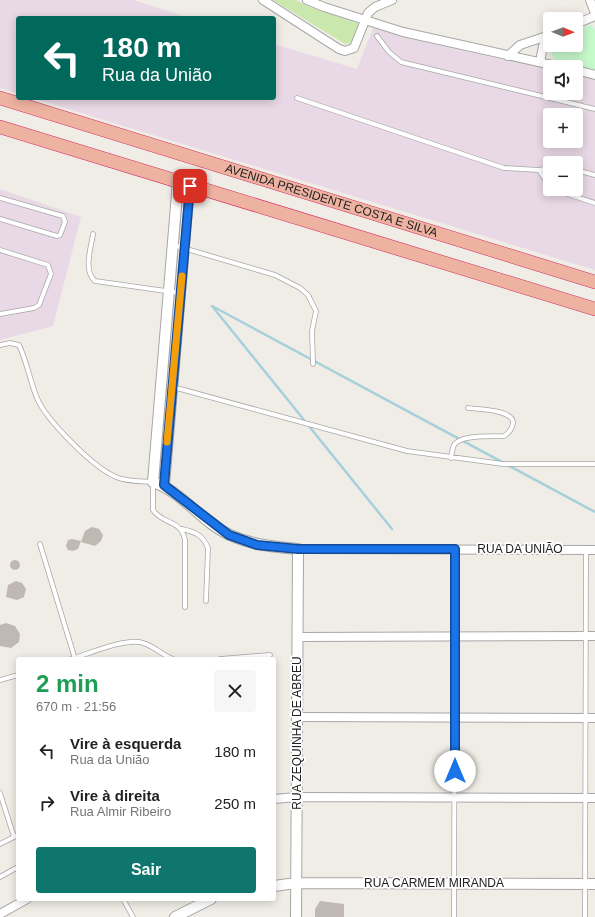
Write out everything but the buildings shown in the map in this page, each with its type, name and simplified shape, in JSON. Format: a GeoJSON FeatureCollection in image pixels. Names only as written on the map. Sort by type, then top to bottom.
{"type":"FeatureCollection","features":[{"type":"Feature","properties":{"kind":"highway","name":"AVENIDA PRESIDENTE COSTA E SILVA"},"geometry":{"type":"LineString","coordinates":[[0,98],[595,282]]}},
{"type":"Feature","properties":{"kind":"highway"},"geometry":{"type":"LineString","coordinates":[[0,127],[595,309]]}},
{"type":"Feature","properties":{"kind":"street"},"geometry":{"type":"LineString","coordinates":[[263,0],[339,49],[345,51],[354,48],[365,20],[371,10],[392,0]]}},
{"type":"Feature","properties":{"kind":"street"},"geometry":{"type":"LineString","coordinates":[[307,0],[412,35],[543,63]]}},
{"type":"Feature","properties":{"kind":"street"},"geometry":{"type":"LineString","coordinates":[[583,21],[595,15],[590,0]]}},
{"type":"Feature","properties":{"kind":"street"},"geometry":{"type":"LineString","coordinates":[[508,56],[520,45],[543,37]]}},
{"type":"Feature","properties":{"kind":"street"},"geometry":{"type":"LineString","coordinates":[[540,62],[543,46]]}},
{"type":"Feature","properties":{"kind":"street"},"geometry":{"type":"LineString","coordinates":[[583,72],[595,75]]}},
{"type":"Feature","properties":{"kind":"street"},"geometry":{"type":"LineString","coordinates":[[153,482],[173,245],[184,184]]}},
{"type":"Feature","properties":{"kind":"street"},"geometry":{"type":"LineString","coordinates":[[164,485],[184,248],[184,184]]}},
{"type":"Feature","properties":{"kind":"street","name":"RUA DA UNIÃO"},"geometry":{"type":"LineString","coordinates":[[153,482],[164,485],[229,535],[257,545],[298,549],[595,550]]}},
{"type":"Feature","properties":{"kind":"street","name":"RUA ZEQUINHA DE ABREU"},"geometry":{"type":"LineString","coordinates":[[296,917],[298,549]]}},
{"type":"Feature","properties":{"kind":"street"},"geometry":{"type":"LineString","coordinates":[[298,637],[595,636]]}},
{"type":"Feature","properties":{"kind":"street"},"geometry":{"type":"LineString","coordinates":[[297,717],[455,716],[595,718]]}},
{"type":"Feature","properties":{"kind":"street"},"geometry":{"type":"LineString","coordinates":[[276,798],[595,798]]}},
{"type":"Feature","properties":{"kind":"street","name":"RUA CARMEM MIRANDA"},"geometry":{"type":"LineString","coordinates":[[276,886],[296,882],[590,884]]}},
{"type":"Feature","properties":{"kind":"street"},"geometry":{"type":"LineString","coordinates":[[0,914],[23,901]]}},
{"type":"Feature","properties":{"kind":"street"},"geometry":{"type":"LineString","coordinates":[[175,917],[207,901]]}},
{"type":"Feature","properties":{"kind":"lane"},"geometry":{"type":"LineString","coordinates":[[377,36],[392,56],[401,62],[595,109]]}},
{"type":"Feature","properties":{"kind":"lane"},"geometry":{"type":"LineString","coordinates":[[297,98],[504,168],[543,169]]}},
{"type":"Feature","properties":{"kind":"lane"},"geometry":{"type":"LineString","coordinates":[[539,170],[543,176]]}},
{"type":"Feature","properties":{"kind":"lane"},"geometry":{"type":"LineString","coordinates":[[583,172],[595,175]]}},
{"type":"Feature","properties":{"kind":"lane"},"geometry":{"type":"LineString","coordinates":[[574,196],[595,203]]}},
{"type":"Feature","properties":{"kind":"lane"},"geometry":{"type":"LineString","coordinates":[[0,198],[63,216],[65,222],[60,235],[57,236],[0,219]]}},
{"type":"Feature","properties":{"kind":"lane"},"geometry":{"type":"LineString","coordinates":[[93,234],[88,267],[90,275],[95,281],[180,293]]}},
{"type":"Feature","properties":{"kind":"lane"},"geometry":{"type":"LineString","coordinates":[[173,245],[276,275],[300,288],[308,295],[316,311],[312,331],[313,364]]}},
{"type":"Feature","properties":{"kind":"lane"},"geometry":{"type":"LineString","coordinates":[[0,250],[48,265],[51,274],[38,305],[34,308],[0,314]]}},
{"type":"Feature","properties":{"kind":"lane"},"geometry":{"type":"LineString","coordinates":[[0,345],[10,343],[20,345],[37,398],[56,426],[103,470],[117,478],[153,482],[153,510],[166,521],[182,529],[200,534],[205,540],[208,548],[206,601]]}},
{"type":"Feature","properties":{"kind":"lane"},"geometry":{"type":"LineString","coordinates":[[172,387],[361,440],[407,451],[503,464],[595,464]]}},
{"type":"Feature","properties":{"kind":"lane"},"geometry":{"type":"LineString","coordinates":[[451,458],[455,444],[458,441],[474,437],[504,436],[511,428],[513,421],[511,416],[505,413],[468,408]]}},
{"type":"Feature","properties":{"kind":"lane"},"geometry":{"type":"LineString","coordinates":[[182,529],[186,540],[185,607]]}},
{"type":"Feature","properties":{"kind":"lane"},"geometry":{"type":"LineString","coordinates":[[40,544],[72,657]]}},
{"type":"Feature","properties":{"kind":"lane"},"geometry":{"type":"LineString","coordinates":[[454,917],[455,549]]}},
{"type":"Feature","properties":{"kind":"lane"},"geometry":{"type":"LineString","coordinates":[[585,917],[590,884],[585,798],[586,550]]}},
{"type":"Feature","properties":{"kind":"lane"},"geometry":{"type":"LineString","coordinates":[[80,657],[125,643],[136,642],[150,646],[169,657]]}},
{"type":"Feature","properties":{"kind":"lane"},"geometry":{"type":"LineString","coordinates":[[245,657],[270,655]]}},
{"type":"Feature","properties":{"kind":"lane"},"geometry":{"type":"LineString","coordinates":[[0,680],[16,676]]}},
{"type":"Feature","properties":{"kind":"lane"},"geometry":{"type":"LineString","coordinates":[[0,793],[16,836],[0,844]]}},
{"type":"Feature","properties":{"kind":"lane"},"geometry":{"type":"LineString","coordinates":[[0,877],[16,868]]}},
{"type":"Feature","properties":{"kind":"lane"},"geometry":{"type":"LineString","coordinates":[[124,901],[132,917]]}},
{"type":"Feature","properties":{"kind":"shaded area"},"geometry":{"type":"Polygon","coordinates":[[[0,0],[133,0],[184,16],[16,16],[16,93],[0,88],[0,0]]]}},
{"type":"Feature","properties":{"kind":"shaded area"},"geometry":{"type":"Polygon","coordinates":[[[373,28],[410,39],[543,68],[543,100],[583,100],[583,76],[595,79],[595,270],[39,100],[276,100],[276,45],[357,69],[373,28]]]}},
{"type":"Feature","properties":{"kind":"shaded area"},"geometry":{"type":"Polygon","coordinates":[[[0,189],[81,217],[53,326],[0,340],[0,189]]]}},
{"type":"Feature","properties":{"kind":"green space"},"geometry":{"type":"Polygon","coordinates":[[[273,0],[296,0],[315,9],[360,24],[351,43],[345,44],[273,0]]]}},
{"type":"Feature","properties":{"kind":"green space"},"geometry":{"type":"Polygon","coordinates":[[[591,25],[595,30],[595,70],[583,67],[583,60],[556,60],[553,58],[552,52],[583,52],[583,28],[591,25]]]}},
{"type":"Feature","properties":{"kind":"waterway"},"geometry":{"type":"LineString","coordinates":[[392,529],[212,306],[595,512]]}},
{"type":"Feature","properties":{"kind":"slow traffic"},"geometry":{"type":"LineString","coordinates":[[167,442],[182,276]]}},
{"type":"Feature","properties":{"kind":"route"},"geometry":{"type":"LineString","coordinates":[[190,186],[164,485],[218,528],[229,535],[257,545],[298,549],[455,549],[455,771]]}}]}
